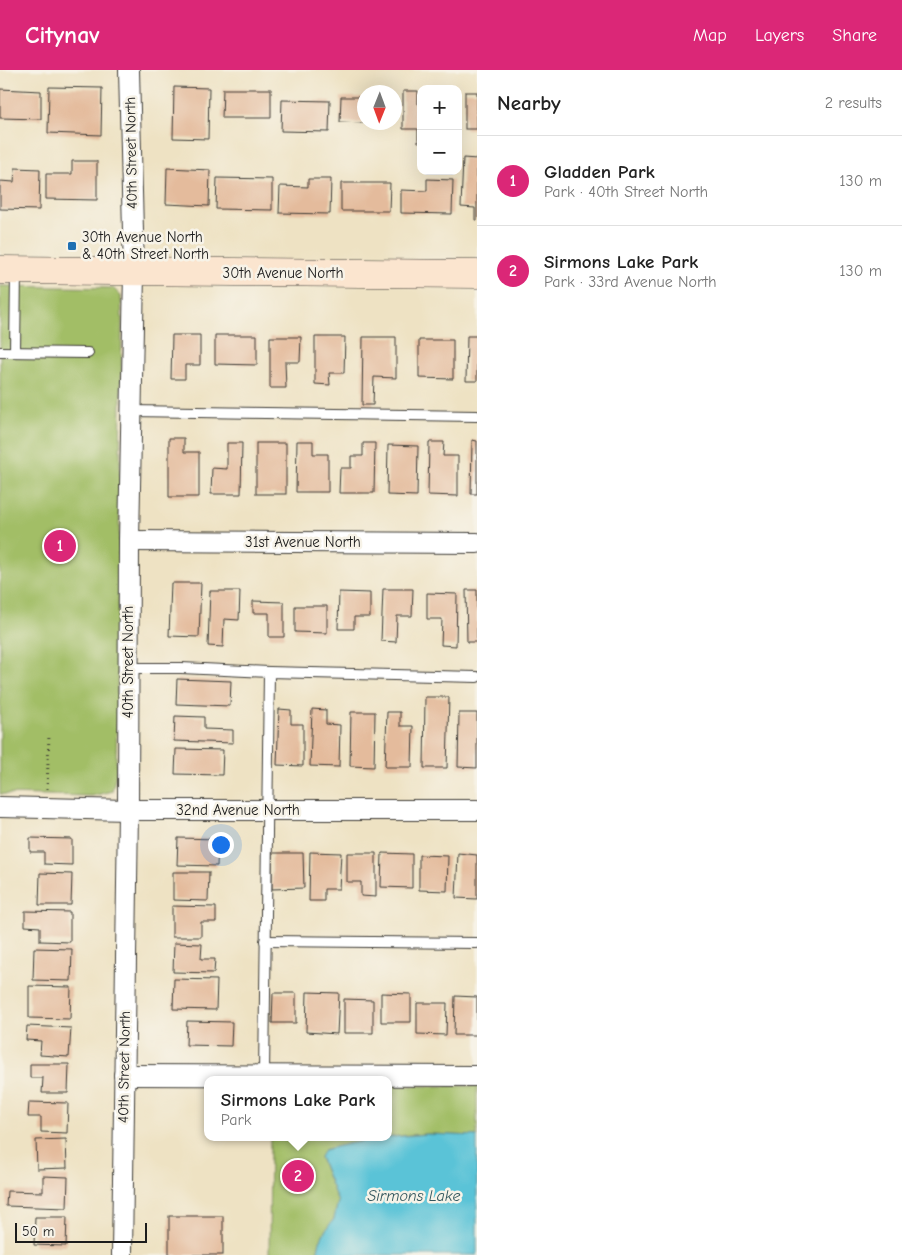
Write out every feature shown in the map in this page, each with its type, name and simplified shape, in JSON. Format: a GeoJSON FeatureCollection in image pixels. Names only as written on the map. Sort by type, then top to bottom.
{"type":"FeatureCollection","features":[{"type":"Feature","properties":{"kind":"street","name":"40th Street North"},"geometry":{"type":"LineString","coordinates":[[122,1255],[128,810],[129,541],[134,272],[129,70]]}},
{"type":"Feature","properties":{"kind":"street","name":"30th Avenue North"},"geometry":{"type":"LineString","coordinates":[[8,270],[477,274]]}},
{"type":"Feature","properties":{"kind":"street","name":"31st Avenue North"},"geometry":{"type":"LineString","coordinates":[[129,541],[477,543]]}},
{"type":"Feature","properties":{"kind":"street","name":"32nd Avenue North"},"geometry":{"type":"LineString","coordinates":[[0,807],[128,810],[477,810]]}},
{"type":"Feature","properties":{"kind":"street"},"geometry":{"type":"LineString","coordinates":[[124,1075],[477,1076]]}},
{"type":"Feature","properties":{"kind":"lane"},"geometry":{"type":"LineString","coordinates":[[8,270],[15,352]]}},
{"type":"Feature","properties":{"kind":"lane"},"geometry":{"type":"LineString","coordinates":[[0,352],[88,353]]}},
{"type":"Feature","properties":{"kind":"lane"},"geometry":{"type":"LineString","coordinates":[[131,411],[477,416]]}},
{"type":"Feature","properties":{"kind":"lane"},"geometry":{"type":"LineString","coordinates":[[128,668],[477,677]]}},
{"type":"Feature","properties":{"kind":"lane"},"geometry":{"type":"LineString","coordinates":[[264,1076],[269,672]]}},
{"type":"Feature","properties":{"kind":"lane"},"geometry":{"type":"LineString","coordinates":[[266,941],[477,943]]}},
{"type":"Feature","properties":{"kind":"path"},"geometry":{"type":"LineString","coordinates":[[47,790],[48,735]]}},
{"type":"Feature","properties":{"kind":"green space"},"geometry":{"type":"Polygon","coordinates":[[[0,286],[113,288],[121,296],[116,774],[112,791],[92,796],[0,794],[0,286]]]}},
{"type":"Feature","properties":{"kind":"green space"},"geometry":{"type":"Polygon","coordinates":[[[392,1086],[477,1086],[477,1136],[427,1134],[392,1137],[392,1086]]]}},
{"type":"Feature","properties":{"kind":"green space"},"geometry":{"type":"Polygon","coordinates":[[[270,1141],[362,1141],[324,1150],[320,1158],[338,1202],[334,1219],[320,1241],[317,1255],[269,1255],[270,1141]]]}},
{"type":"Feature","properties":{"kind":"water","name":"Sirmons Lake"},"geometry":{"type":"Polygon","coordinates":[[[427,1134],[477,1136],[477,1255],[317,1255],[320,1241],[334,1219],[338,1202],[320,1157],[324,1150],[362,1141],[392,1141],[392,1138],[427,1134]]]}},
{"type":"Feature","properties":{"kind":"building"},"geometry":{"type":"Polygon","coordinates":[[[49,87],[102,88],[101,135],[48,133],[49,87]]]}},
{"type":"Feature","properties":{"kind":"building"},"geometry":{"type":"Polygon","coordinates":[[[174,87],[209,88],[208,139],[173,138],[174,87]]]}},
{"type":"Feature","properties":{"kind":"building"},"geometry":{"type":"Polygon","coordinates":[[[0,89],[41,91],[41,119],[0,118],[0,89]]]}},
{"type":"Feature","properties":{"kind":"building"},"geometry":{"type":"Polygon","coordinates":[[[223,89],[271,89],[271,118],[222,118],[223,89]]]}},
{"type":"Feature","properties":{"kind":"building"},"geometry":{"type":"Polygon","coordinates":[[[403,91],[417,91],[417,129],[403,129],[403,91]]]}},
{"type":"Feature","properties":{"kind":"building"},"geometry":{"type":"Polygon","coordinates":[[[465,92],[477,92],[477,129],[465,129],[465,92]]]}},
{"type":"Feature","properties":{"kind":"building"},"geometry":{"type":"Polygon","coordinates":[[[341,97],[357,97],[357,123],[340,122],[341,97]]]}},
{"type":"Feature","properties":{"kind":"building"},"geometry":{"type":"Polygon","coordinates":[[[282,100],[330,101],[329,132],[281,131],[282,100]]]}},
{"type":"Feature","properties":{"kind":"building"},"geometry":{"type":"Polygon","coordinates":[[[463,158],[477,159],[477,220],[475,220],[475,208],[461,207],[463,158]]]}},
{"type":"Feature","properties":{"kind":"building"},"geometry":{"type":"Polygon","coordinates":[[[72,161],[97,161],[97,200],[46,199],[46,174],[72,174],[72,161]]]}},
{"type":"Feature","properties":{"kind":"building"},"geometry":{"type":"Polygon","coordinates":[[[15,168],[40,169],[39,210],[0,209],[0,181],[14,182],[15,168]]]}},
{"type":"Feature","properties":{"kind":"building"},"geometry":{"type":"Polygon","coordinates":[[[167,168],[210,170],[209,206],[166,204],[167,168]]]}},
{"type":"Feature","properties":{"kind":"building"},"geometry":{"type":"Polygon","coordinates":[[[217,178],[272,179],[272,210],[216,209],[217,178]]]}},
{"type":"Feature","properties":{"kind":"building"},"geometry":{"type":"Polygon","coordinates":[[[308,179],[331,179],[330,214],[279,213],[280,186],[308,187],[308,179]]]}},
{"type":"Feature","properties":{"kind":"building"},"geometry":{"type":"Polygon","coordinates":[[[427,179],[453,180],[452,214],[401,213],[401,190],[427,191],[427,179]]]}},
{"type":"Feature","properties":{"kind":"building"},"geometry":{"type":"Polygon","coordinates":[[[341,183],[390,183],[389,211],[341,211],[341,183]]]}},
{"type":"Feature","properties":{"kind":"building"},"geometry":{"type":"Polygon","coordinates":[[[172,335],[200,335],[200,365],[185,365],[185,379],[171,379],[172,335]]]}},
{"type":"Feature","properties":{"kind":"building"},"geometry":{"type":"Polygon","coordinates":[[[215,335],[257,335],[257,365],[215,364],[215,335]]]}},
{"type":"Feature","properties":{"kind":"building"},"geometry":{"type":"Polygon","coordinates":[[[467,336],[477,336],[477,381],[466,381],[467,336]]]}},
{"type":"Feature","properties":{"kind":"building"},"geometry":{"type":"Polygon","coordinates":[[[270,337],[301,337],[300,362],[285,362],[286,388],[270,388],[270,337]]]}},
{"type":"Feature","properties":{"kind":"building"},"geometry":{"type":"Polygon","coordinates":[[[315,337],[345,337],[344,373],[329,373],[330,385],[315,384],[315,337]]]}},
{"type":"Feature","properties":{"kind":"building"},"geometry":{"type":"Polygon","coordinates":[[[363,337],[396,337],[396,378],[374,377],[373,405],[362,405],[363,337]]]}},
{"type":"Feature","properties":{"kind":"building"},"geometry":{"type":"Polygon","coordinates":[[[419,340],[453,340],[453,379],[419,378],[419,340]]]}},
{"type":"Feature","properties":{"kind":"building"},"geometry":{"type":"Polygon","coordinates":[[[169,438],[184,438],[184,452],[199,452],[199,497],[169,497],[169,438]]]}},
{"type":"Feature","properties":{"kind":"building"},"geometry":{"type":"Polygon","coordinates":[[[472,440],[477,441],[477,494],[471,494],[472,440]]]}},
{"type":"Feature","properties":{"kind":"building"},"geometry":{"type":"Polygon","coordinates":[[[297,441],[313,441],[313,454],[328,454],[328,492],[296,492],[297,441]]]}},
{"type":"Feature","properties":{"kind":"building"},"geometry":{"type":"Polygon","coordinates":[[[429,442],[444,442],[443,456],[458,456],[458,496],[428,495],[429,442]]]}},
{"type":"Feature","properties":{"kind":"building"},"geometry":{"type":"Polygon","coordinates":[[[227,443],[242,443],[241,494],[211,494],[212,468],[227,469],[227,443]]]}},
{"type":"Feature","properties":{"kind":"building"},"geometry":{"type":"Polygon","coordinates":[[[256,443],[286,443],[286,494],[256,494],[256,443]]]}},
{"type":"Feature","properties":{"kind":"building"},"geometry":{"type":"Polygon","coordinates":[[[363,443],[375,443],[374,493],[339,493],[340,468],[351,468],[351,456],[363,456],[363,443]]]}},
{"type":"Feature","properties":{"kind":"building"},"geometry":{"type":"Polygon","coordinates":[[[388,445],[418,446],[417,496],[387,495],[388,445]]]}},
{"type":"Feature","properties":{"kind":"building"},"geometry":{"type":"Polygon","coordinates":[[[171,583],[201,583],[199,637],[169,636],[171,583]]]}},
{"type":"Feature","properties":{"kind":"building"},"geometry":{"type":"Polygon","coordinates":[[[383,589],[413,589],[412,616],[397,616],[396,642],[381,641],[383,589]]]}},
{"type":"Feature","properties":{"kind":"building"},"geometry":{"type":"Polygon","coordinates":[[[466,590],[477,590],[477,642],[467,642],[466,590]]]}},
{"type":"Feature","properties":{"kind":"building"},"geometry":{"type":"Polygon","coordinates":[[[210,591],[240,591],[239,620],[224,619],[223,647],[208,646],[210,591]]]}},
{"type":"Feature","properties":{"kind":"building"},"geometry":{"type":"Polygon","coordinates":[[[339,592],[370,593],[370,617],[354,617],[354,629],[338,629],[339,592]]]}},
{"type":"Feature","properties":{"kind":"building"},"geometry":{"type":"Polygon","coordinates":[[[427,593],[457,594],[456,646],[441,645],[442,619],[427,619],[427,593]]]}},
{"type":"Feature","properties":{"kind":"building"},"geometry":{"type":"Polygon","coordinates":[[[253,601],[284,602],[284,637],[269,637],[269,613],[253,613],[253,601]]]}},
{"type":"Feature","properties":{"kind":"building"},"geometry":{"type":"Polygon","coordinates":[[[295,606],[327,606],[327,633],[295,632],[295,606]]]}},
{"type":"Feature","properties":{"kind":"building"},"geometry":{"type":"Polygon","coordinates":[[[177,679],[231,681],[230,706],[176,704],[177,679]]]}},
{"type":"Feature","properties":{"kind":"building"},"geometry":{"type":"Polygon","coordinates":[[[425,697],[449,697],[447,768],[424,768],[425,697]]]}},
{"type":"Feature","properties":{"kind":"building"},"geometry":{"type":"Polygon","coordinates":[[[279,709],[291,710],[291,724],[303,724],[303,766],[277,765],[279,709]]]}},
{"type":"Feature","properties":{"kind":"building"},"geometry":{"type":"Polygon","coordinates":[[[312,709],[326,710],[326,724],[340,725],[339,767],[310,766],[312,709]]]}},
{"type":"Feature","properties":{"kind":"building"},"geometry":{"type":"Polygon","coordinates":[[[351,712],[375,712],[374,767],[350,766],[351,712]]]}},
{"type":"Feature","properties":{"kind":"building"},"geometry":{"type":"Polygon","coordinates":[[[387,712],[400,712],[400,726],[413,726],[412,767],[385,767],[387,712]]]}},
{"type":"Feature","properties":{"kind":"building"},"geometry":{"type":"Polygon","coordinates":[[[459,713],[477,713],[477,768],[458,767],[459,713]]]}},
{"type":"Feature","properties":{"kind":"building"},"geometry":{"type":"Polygon","coordinates":[[[175,716],[204,717],[204,729],[233,730],[233,743],[174,741],[175,716]]]}},
{"type":"Feature","properties":{"kind":"building"},"geometry":{"type":"Polygon","coordinates":[[[176,749],[223,750],[222,775],[175,774],[176,749]]]}},
{"type":"Feature","properties":{"kind":"building"},"geometry":{"type":"Polygon","coordinates":[[[30,838],[72,839],[72,865],[44,864],[44,852],[30,852],[30,838]]]}},
{"type":"Feature","properties":{"kind":"building"},"geometry":{"type":"Polygon","coordinates":[[[178,838],[218,839],[217,866],[177,865],[178,838]]]}},
{"type":"Feature","properties":{"kind":"building"},"geometry":{"type":"Polygon","coordinates":[[[310,852],[341,853],[339,889],[324,889],[324,901],[309,901],[310,852]]]}},
{"type":"Feature","properties":{"kind":"building"},"geometry":{"type":"Polygon","coordinates":[[[272,853],[303,853],[304,888],[272,889],[272,853]]]}},
{"type":"Feature","properties":{"kind":"building"},"geometry":{"type":"Polygon","coordinates":[[[347,853],[376,853],[376,897],[361,896],[361,882],[347,882],[347,853]]]}},
{"type":"Feature","properties":{"kind":"building"},"geometry":{"type":"Polygon","coordinates":[[[382,853],[412,854],[412,888],[381,887],[382,853]]]}},
{"type":"Feature","properties":{"kind":"building"},"geometry":{"type":"Polygon","coordinates":[[[458,853],[477,855],[477,899],[456,898],[458,853]]]}},
{"type":"Feature","properties":{"kind":"building"},"geometry":{"type":"Polygon","coordinates":[[[419,855],[448,856],[447,891],[419,890],[419,855]]]}},
{"type":"Feature","properties":{"kind":"building"},"geometry":{"type":"Polygon","coordinates":[[[173,872],[209,872],[208,901],[173,900],[173,872]]]}},
{"type":"Feature","properties":{"kind":"building"},"geometry":{"type":"Polygon","coordinates":[[[40,873],[72,874],[71,905],[39,905],[40,873]]]}},
{"type":"Feature","properties":{"kind":"building"},"geometry":{"type":"Polygon","coordinates":[[[172,906],[216,907],[216,922],[201,922],[201,937],[172,937],[172,906]]]}},
{"type":"Feature","properties":{"kind":"building"},"geometry":{"type":"Polygon","coordinates":[[[25,911],[70,912],[70,942],[40,941],[40,927],[25,926],[25,911]]]}},
{"type":"Feature","properties":{"kind":"building"},"geometry":{"type":"Polygon","coordinates":[[[174,943],[202,944],[201,959],[215,959],[214,973],[173,972],[174,943]]]}},
{"type":"Feature","properties":{"kind":"building"},"geometry":{"type":"Polygon","coordinates":[[[34,948],[72,949],[71,981],[33,980],[34,948]]]}},
{"type":"Feature","properties":{"kind":"building"},"geometry":{"type":"Polygon","coordinates":[[[174,979],[217,980],[216,1010],[173,1009],[174,979]]]}},
{"type":"Feature","properties":{"kind":"building"},"geometry":{"type":"Polygon","coordinates":[[[29,986],[71,987],[70,1019],[29,1018],[29,986]]]}},
{"type":"Feature","properties":{"kind":"building"},"geometry":{"type":"Polygon","coordinates":[[[307,992],[339,993],[337,1034],[306,1032],[307,992]]]}},
{"type":"Feature","properties":{"kind":"building"},"geometry":{"type":"Polygon","coordinates":[[[273,993],[296,993],[296,1023],[272,1023],[273,993]]]}},
{"type":"Feature","properties":{"kind":"building"},"geometry":{"type":"Polygon","coordinates":[[[381,993],[411,994],[411,1022],[381,1022],[381,993]]]}},
{"type":"Feature","properties":{"kind":"building"},"geometry":{"type":"Polygon","coordinates":[[[455,996],[477,997],[477,1035],[454,1035],[455,996]]]}},
{"type":"Feature","properties":{"kind":"building"},"geometry":{"type":"Polygon","coordinates":[[[344,999],[373,1000],[373,1033],[344,1033],[344,999]]]}},
{"type":"Feature","properties":{"kind":"building"},"geometry":{"type":"Polygon","coordinates":[[[417,1003],[447,1003],[446,1035],[417,1034],[417,1003]]]}},
{"type":"Feature","properties":{"kind":"building"},"geometry":{"type":"Polygon","coordinates":[[[187,1021],[232,1022],[231,1046],[186,1045],[187,1021]]]}},
{"type":"Feature","properties":{"kind":"building"},"geometry":{"type":"Polygon","coordinates":[[[27,1026],[71,1028],[69,1057],[40,1055],[41,1041],[26,1040],[27,1026]]]}},
{"type":"Feature","properties":{"kind":"building"},"geometry":{"type":"Polygon","coordinates":[[[30,1064],[69,1064],[68,1093],[42,1093],[43,1078],[30,1078],[30,1064]]]}},
{"type":"Feature","properties":{"kind":"building"},"geometry":{"type":"Polygon","coordinates":[[[29,1102],[68,1103],[67,1133],[41,1132],[41,1117],[28,1117],[29,1102]]]}},
{"type":"Feature","properties":{"kind":"building"},"geometry":{"type":"Polygon","coordinates":[[[66,1139],[67,1168],[37,1169],[36,1140],[66,1139]]]}},
{"type":"Feature","properties":{"kind":"building"},"geometry":{"type":"Polygon","coordinates":[[[43,1176],[68,1177],[67,1208],[6,1206],[7,1191],[43,1192],[43,1176]]]}},
{"type":"Feature","properties":{"kind":"building"},"geometry":{"type":"Polygon","coordinates":[[[169,1216],[223,1216],[223,1255],[169,1255],[169,1216]]]}},
{"type":"Feature","properties":{"kind":"building"},"geometry":{"type":"Polygon","coordinates":[[[35,1217],[67,1217],[66,1246],[34,1245],[35,1217]]]}},
{"type":"Feature","properties":{"kind":"place","name":"30th Avenue North & 40th Street North"},"geometry":{"type":"Point","coordinates":[72,246]}},
{"type":"Feature","properties":{"kind":"place","name":"Gladden Park"},"geometry":{"type":"Point","coordinates":[60,546]}},
{"type":"Feature","properties":{"kind":"place","name":"Sirmons Lake Park"},"geometry":{"type":"Point","coordinates":[298,1176]}}]}
